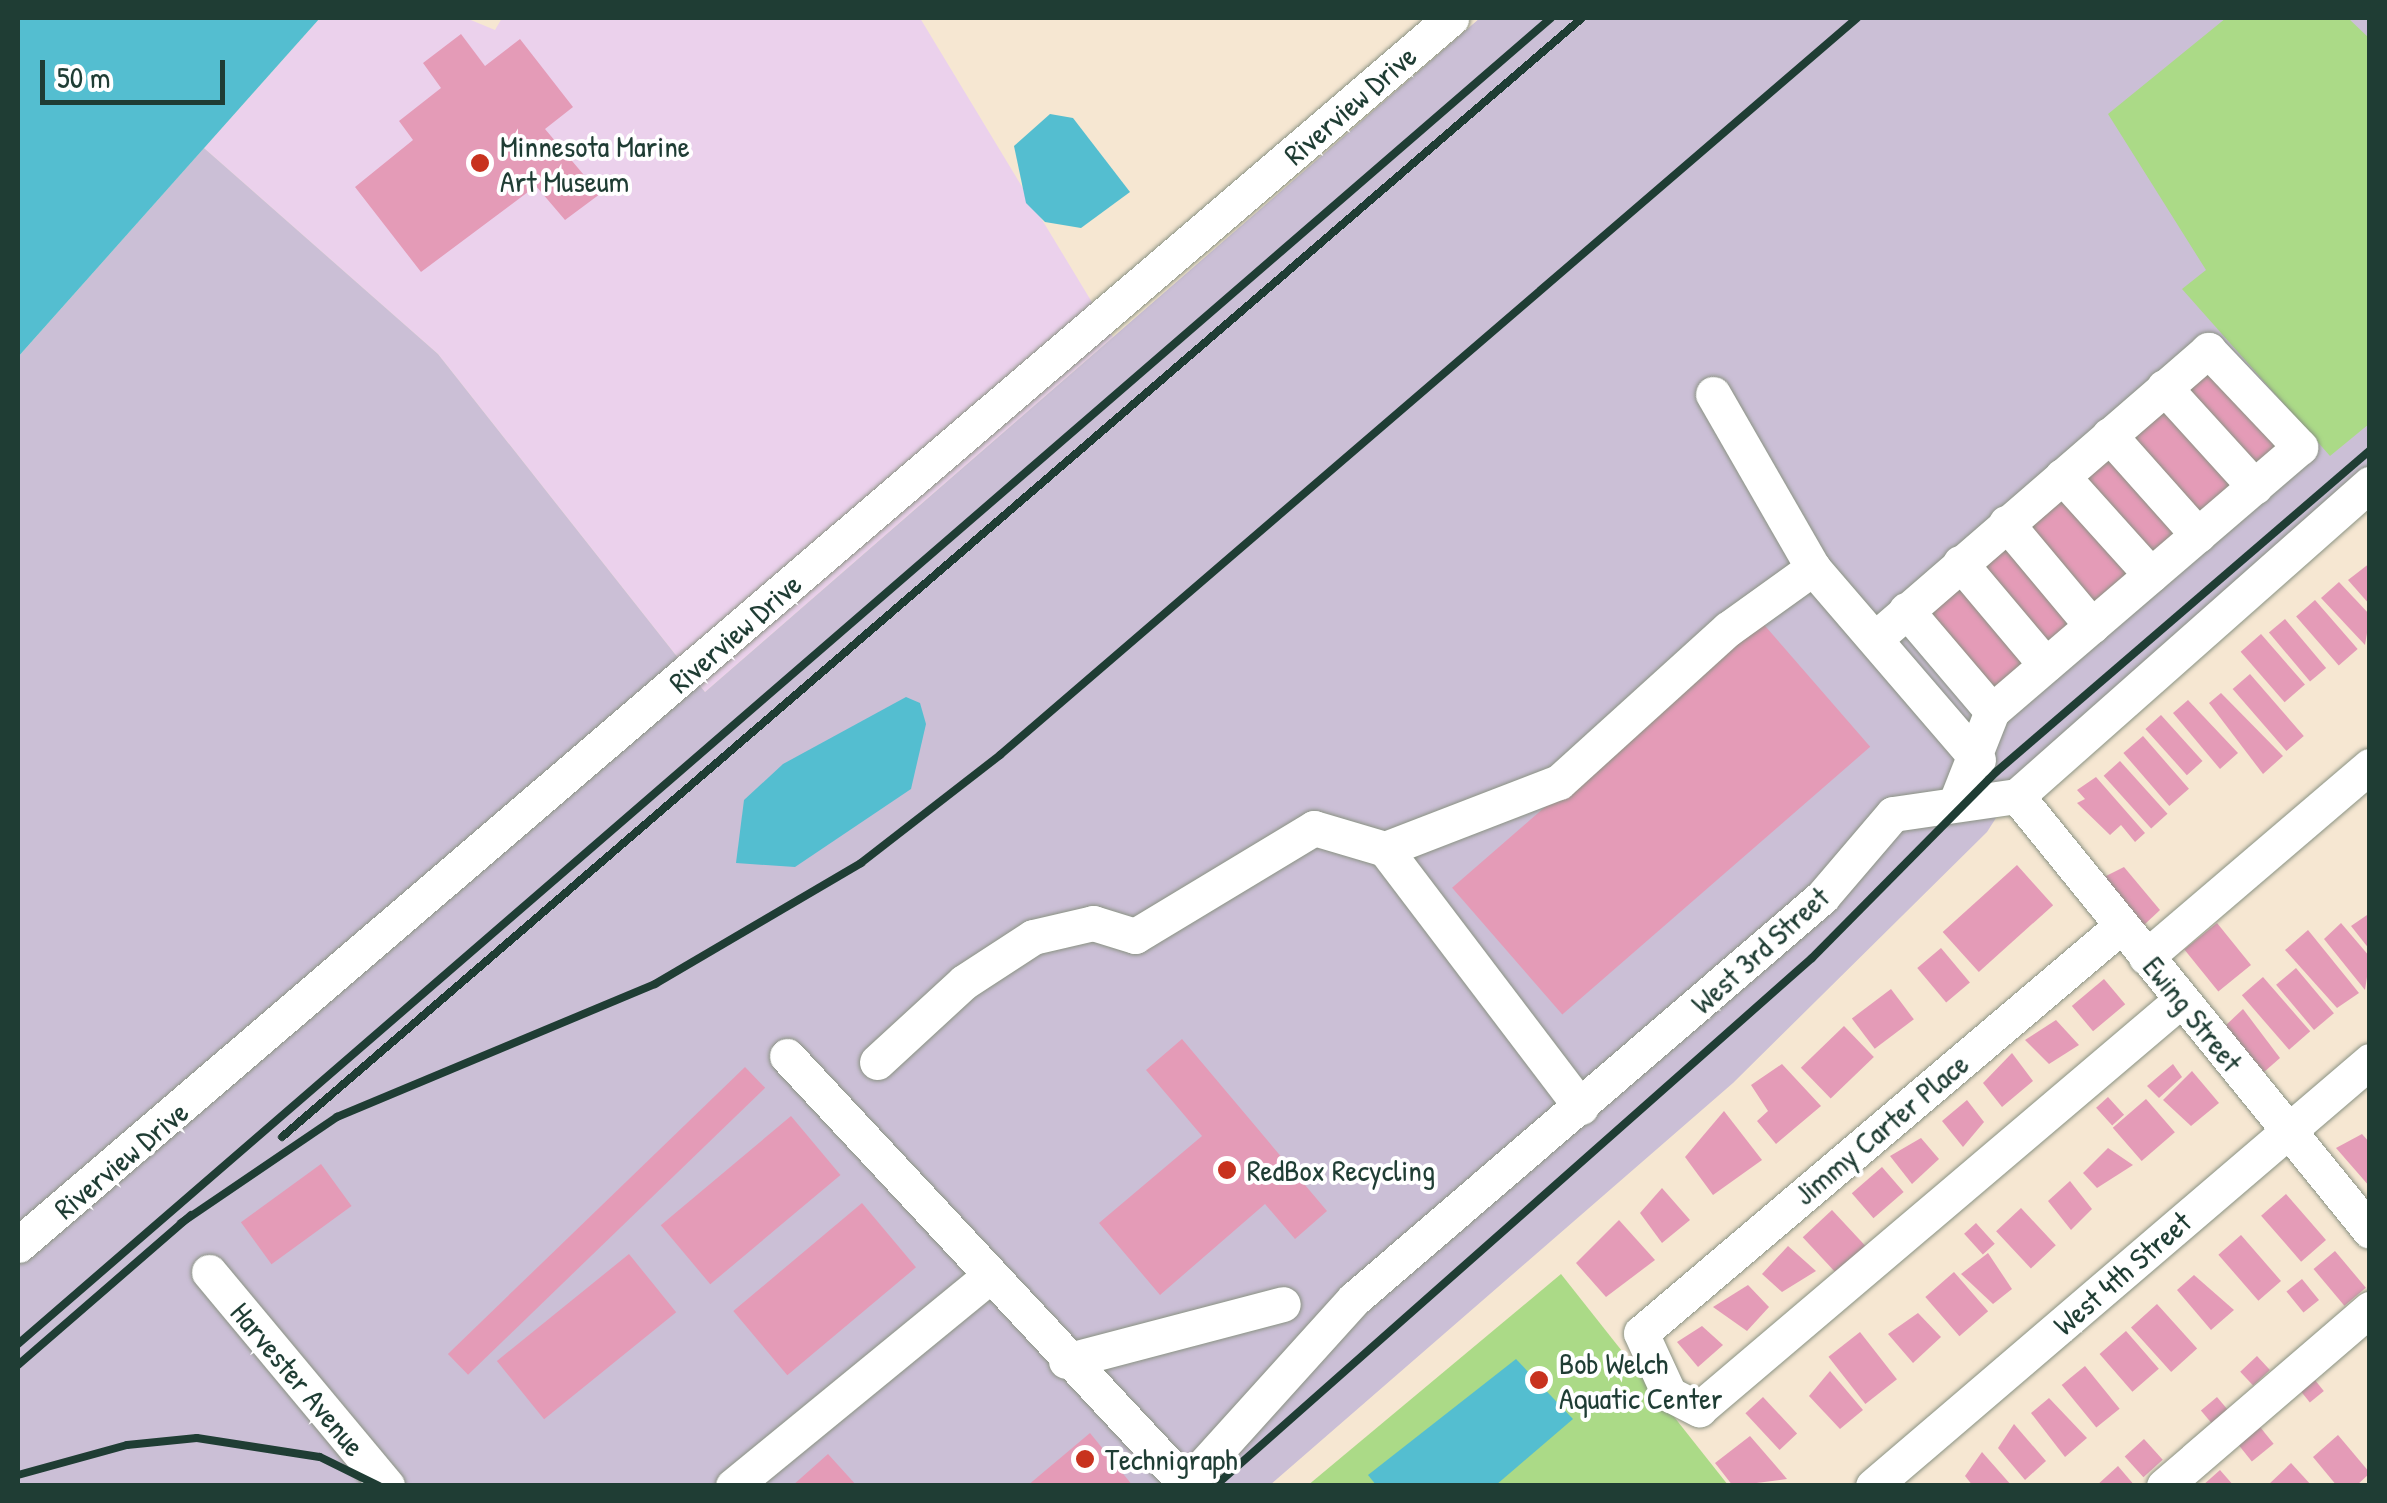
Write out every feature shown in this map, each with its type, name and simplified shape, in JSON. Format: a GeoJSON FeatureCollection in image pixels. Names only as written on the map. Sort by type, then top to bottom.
{"type":"FeatureCollection","features":[{"type":"Feature","properties":{"kind":"street","name":"Riverview Drive"},"geometry":{"type":"LineString","coordinates":[[18,1245],[1451,18]]}},
{"type":"Feature","properties":{"kind":"street"},"geometry":{"type":"LineString","coordinates":[[1876,638],[2208,350],[2300,448],[1992,711],[1978,760],[1956,802]]}},
{"type":"Feature","properties":{"kind":"street"},"geometry":{"type":"LineString","coordinates":[[2164,387],[2255,487]]}},
{"type":"Feature","properties":{"kind":"street"},"geometry":{"type":"LineString","coordinates":[[1713,394],[1813,568],[1978,760]]}},
{"type":"Feature","properties":{"kind":"street"},"geometry":{"type":"LineString","coordinates":[[2108,436],[2198,535]]}},
{"type":"Feature","properties":{"kind":"street"},"geometry":{"type":"LineString","coordinates":[[2062,476],[2151,575]]}},
{"type":"Feature","properties":{"kind":"street"},"geometry":{"type":"LineString","coordinates":[[2018,796],[2370,484]]}},
{"type":"Feature","properties":{"kind":"street"},"geometry":{"type":"LineString","coordinates":[[2006,523],[2092,626]]}},
{"type":"Feature","properties":{"kind":"street"},"geometry":{"type":"LineString","coordinates":[[1960,564],[2046,665]]}},
{"type":"Feature","properties":{"kind":"street"},"geometry":{"type":"LineString","coordinates":[[1385,849],[1559,782],[1728,629],[1813,568]]}},
{"type":"Feature","properties":{"kind":"street"},"geometry":{"type":"LineString","coordinates":[[1906,610],[1992,711]]}},
{"type":"Feature","properties":{"kind":"street"},"geometry":{"type":"LineString","coordinates":[[2146,956],[2370,766]]}},
{"type":"Feature","properties":{"kind":"street","name":"West 3rd Street"},"geometry":{"type":"LineString","coordinates":[[1186,1485],[1354,1299],[1822,897],[1893,814],[2018,796]]}},
{"type":"Feature","properties":{"kind":"street","name":"Ewing Street"},"geometry":{"type":"LineString","coordinates":[[2018,796],[2370,1232]]}},
{"type":"Feature","properties":{"kind":"street"},"geometry":{"type":"LineString","coordinates":[[878,1062],[964,982],[1033,937],[1093,923],[1135,936],[1314,828],[1385,849],[1582,1107]]}},
{"type":"Feature","properties":{"kind":"street","name":"Jimmy Carter Place"},"geometry":{"type":"LineString","coordinates":[[2121,926],[1641,1332],[1669,1394],[1699,1409],[2181,1000]]}},
{"type":"Feature","properties":{"kind":"street"},"geometry":{"type":"LineString","coordinates":[[788,1056],[1066,1362],[1186,1485]]}},
{"type":"Feature","properties":{"kind":"street","name":"West 4th Street"},"geometry":{"type":"LineString","coordinates":[[1884,1482],[2370,1061]]}},
{"type":"Feature","properties":{"kind":"street","name":"Harvester Avenue"},"geometry":{"type":"LineString","coordinates":[[209,1272],[388,1486]]}},
{"type":"Feature","properties":{"kind":"street"},"geometry":{"type":"LineString","coordinates":[[733,1486],[988,1277]]}},
{"type":"Feature","properties":{"kind":"street"},"geometry":{"type":"LineString","coordinates":[[1066,1362],[1282,1304]]}},
{"type":"Feature","properties":{"kind":"street"},"geometry":{"type":"LineString","coordinates":[[2164,1486],[2370,1310]]}},
{"type":"Feature","properties":{"kind":"shaded area","name":"Minnesota Marine Art Museum"},"geometry":{"type":"Polygon","coordinates":[[[320,18],[466,18],[495,30],[502,18],[920,18],[1113,337],[705,692],[438,354],[204,148],[320,18]]]}},
{"type":"Feature","properties":{"kind":"shaded area"},"geometry":{"type":"Polygon","coordinates":[[[1480,18],[2369,18],[2369,472],[2030,765],[1987,832],[1733,1083],[1270,1485],[18,1486],[18,357],[204,148],[438,354],[705,692],[1480,18]]]}},
{"type":"Feature","properties":{"kind":"green space"},"geometry":{"type":"Polygon","coordinates":[[[2226,18],[2348,18],[2369,38],[2369,424],[2330,456],[2182,289],[2206,270],[2108,114],[2226,18]]]}},
{"type":"Feature","properties":{"kind":"green space","name":"Bob Welch Aquatic Center"},"geometry":{"type":"Polygon","coordinates":[[[1561,1274],[1728,1485],[1307,1486],[1561,1274]]]}},
{"type":"Feature","properties":{"kind":"water"},"geometry":{"type":"Polygon","coordinates":[[[18,18],[320,18],[18,357],[18,18]]]}},
{"type":"Feature","properties":{"kind":"water"},"geometry":{"type":"Polygon","coordinates":[[[1050,114],[1073,118],[1130,192],[1081,228],[1045,222],[1026,203],[1014,146],[1050,114]]]}},
{"type":"Feature","properties":{"kind":"water"},"geometry":{"type":"Polygon","coordinates":[[[906,697],[920,703],[926,724],[911,789],[795,867],[736,863],[744,800],[783,764],[906,697]]]}},
{"type":"Feature","properties":{"kind":"water"},"geometry":{"type":"Polygon","coordinates":[[[1516,1359],[1573,1419],[1496,1485],[1376,1485],[1368,1475],[1516,1359]]]}},
{"type":"Feature","properties":{"kind":"building","name":"Minnesota Marine Art Museum"},"geometry":{"type":"Polygon","coordinates":[[[461,34],[485,66],[520,39],[573,107],[545,129],[600,194],[565,220],[536,186],[421,272],[355,187],[413,140],[399,121],[441,88],[423,63],[461,34]]]}},
{"type":"Feature","properties":{"kind":"building"},"geometry":{"type":"Polygon","coordinates":[[[2207,358],[2282,448],[2253,472],[2178,382],[2207,358]]]}},
{"type":"Feature","properties":{"kind":"building"},"geometry":{"type":"Polygon","coordinates":[[[2163,402],[2239,486],[2202,519],[2127,435],[2163,402]]]}},
{"type":"Feature","properties":{"kind":"building"},"geometry":{"type":"Polygon","coordinates":[[[2105,447],[2181,535],[2152,559],[2076,472],[2105,447]]]}},
{"type":"Feature","properties":{"kind":"building"},"geometry":{"type":"Polygon","coordinates":[[[2059,489],[2133,577],[2095,609],[2021,521],[2059,489]]]}},
{"type":"Feature","properties":{"kind":"building"},"geometry":{"type":"Polygon","coordinates":[[[2003,536],[2077,621],[2047,648],[1973,562],[2003,536]]]}},
{"type":"Feature","properties":{"kind":"building"},"geometry":{"type":"Polygon","coordinates":[[[2370,563],[2370,605],[2348,580],[2370,563]]]}},
{"type":"Feature","properties":{"kind":"building"},"geometry":{"type":"Polygon","coordinates":[[[1957,578],[2034,663],[1996,698],[1919,612],[1957,578]]]}},
{"type":"Feature","properties":{"kind":"building"},"geometry":{"type":"Polygon","coordinates":[[[2339,582],[2370,615],[2365,645],[2321,598],[2339,582]]]}},
{"type":"Feature","properties":{"kind":"building"},"geometry":{"type":"Polygon","coordinates":[[[2315,600],[2358,649],[2339,665],[2296,616],[2315,600]]]}},
{"type":"Feature","properties":{"kind":"building"},"geometry":{"type":"Polygon","coordinates":[[[2285,619],[2326,668],[2310,682],[2269,632],[2285,619]]]}},
{"type":"Feature","properties":{"kind":"building"},"geometry":{"type":"Polygon","coordinates":[[[1760,620],[1870,747],[1562,1014],[1452,888],[1760,620]]]}},
{"type":"Feature","properties":{"kind":"building"},"geometry":{"type":"Polygon","coordinates":[[[2261,634],[2305,685],[2285,702],[2241,652],[2261,634]]]}},
{"type":"Feature","properties":{"kind":"building"},"geometry":{"type":"Polygon","coordinates":[[[2250,674],[2304,736],[2286,751],[2233,689],[2250,674]]]}},
{"type":"Feature","properties":{"kind":"building"},"geometry":{"type":"Polygon","coordinates":[[[2221,693],[2283,756],[2263,774],[2209,703],[2221,693]]]}},
{"type":"Feature","properties":{"kind":"building"},"geometry":{"type":"Polygon","coordinates":[[[2188,700],[2238,753],[2220,769],[2173,713],[2188,700]]]}},
{"type":"Feature","properties":{"kind":"building"},"geometry":{"type":"Polygon","coordinates":[[[2161,715],[2202,761],[2187,775],[2145,729],[2161,715]]]}},
{"type":"Feature","properties":{"kind":"building"},"geometry":{"type":"Polygon","coordinates":[[[2143,736],[2189,789],[2169,806],[2123,753],[2143,736]]]}},
{"type":"Feature","properties":{"kind":"building"},"geometry":{"type":"Polygon","coordinates":[[[2120,761],[2168,814],[2151,828],[2104,776],[2120,761]]]}},
{"type":"Feature","properties":{"kind":"building"},"geometry":{"type":"Polygon","coordinates":[[[2096,777],[2145,833],[2135,842],[2121,825],[2110,835],[2077,803],[2085,799],[2077,790],[2096,777]]]}},
{"type":"Feature","properties":{"kind":"building"},"geometry":{"type":"Polygon","coordinates":[[[2017,865],[2053,905],[1979,972],[1943,932],[2017,865]]]}},
{"type":"Feature","properties":{"kind":"building"},"geometry":{"type":"Polygon","coordinates":[[[2124,867],[2160,910],[2144,925],[2102,878],[2124,867]]]}},
{"type":"Feature","properties":{"kind":"building"},"geometry":{"type":"Polygon","coordinates":[[[2370,913],[2370,950],[2351,926],[2370,913]]]}},
{"type":"Feature","properties":{"kind":"building"},"geometry":{"type":"Polygon","coordinates":[[[2217,923],[2251,965],[2218,991],[2184,949],[2217,923]]]}},
{"type":"Feature","properties":{"kind":"building"},"geometry":{"type":"Polygon","coordinates":[[[2341,923],[2370,957],[2365,990],[2324,939],[2341,923]]]}},
{"type":"Feature","properties":{"kind":"building"},"geometry":{"type":"Polygon","coordinates":[[[2308,930],[2359,993],[2337,1008],[2285,950],[2308,930]]]}},
{"type":"Feature","properties":{"kind":"building"},"geometry":{"type":"Polygon","coordinates":[[[1941,948],[1970,982],[1946,1002],[1917,968],[1941,948]]]}},
{"type":"Feature","properties":{"kind":"building"},"geometry":{"type":"Polygon","coordinates":[[[2296,968],[2334,1013],[2314,1030],[2276,985],[2296,968]]]}},
{"type":"Feature","properties":{"kind":"building"},"geometry":{"type":"Polygon","coordinates":[[[2263,977],[2310,1031],[2289,1050],[2242,995],[2263,977]]]}},
{"type":"Feature","properties":{"kind":"building"},"geometry":{"type":"Polygon","coordinates":[[[2104,979],[2125,1004],[2093,1031],[2072,1006],[2104,979]]]}},
{"type":"Feature","properties":{"kind":"building"},"geometry":{"type":"Polygon","coordinates":[[[1891,989],[1914,1019],[1875,1049],[1852,1018],[1891,989]]]}},
{"type":"Feature","properties":{"kind":"building"},"geometry":{"type":"Polygon","coordinates":[[[2243,1009],[2280,1058],[2264,1072],[2225,1026],[2243,1009]]]}},
{"type":"Feature","properties":{"kind":"building"},"geometry":{"type":"Polygon","coordinates":[[[2056,1020],[2079,1045],[2049,1064],[2025,1040],[2056,1020]]]}},
{"type":"Feature","properties":{"kind":"building"},"geometry":{"type":"Polygon","coordinates":[[[1844,1026],[1874,1057],[1831,1099],[1801,1068],[1844,1026]]]}},
{"type":"Feature","properties":{"kind":"building","name":"RedBox Recycling"},"geometry":{"type":"Polygon","coordinates":[[[1182,1039],[1327,1211],[1295,1239],[1265,1204],[1160,1295],[1099,1223],[1202,1136],[1146,1070],[1182,1039]]]}},
{"type":"Feature","properties":{"kind":"building"},"geometry":{"type":"Polygon","coordinates":[[[2012,1053],[2033,1081],[2002,1107],[1983,1083],[2012,1053]]]}},
{"type":"Feature","properties":{"kind":"building"},"geometry":{"type":"Polygon","coordinates":[[[1782,1064],[1821,1106],[1776,1144],[1757,1121],[1768,1111],[1751,1085],[1782,1064]]]}},
{"type":"Feature","properties":{"kind":"building"},"geometry":{"type":"Polygon","coordinates":[[[2173,1064],[2182,1077],[2159,1098],[2147,1086],[2173,1064]]]}},
{"type":"Feature","properties":{"kind":"building"},"geometry":{"type":"Polygon","coordinates":[[[745,1067],[765,1088],[468,1375],[448,1354],[745,1067]]]}},
{"type":"Feature","properties":{"kind":"building"},"geometry":{"type":"Polygon","coordinates":[[[2192,1071],[2219,1103],[2191,1126],[2163,1100],[2192,1071]]]}},
{"type":"Feature","properties":{"kind":"building"},"geometry":{"type":"Polygon","coordinates":[[[2108,1097],[2124,1115],[2112,1126],[2096,1108],[2108,1097]]]}},
{"type":"Feature","properties":{"kind":"building"},"geometry":{"type":"Polygon","coordinates":[[[2146,1099],[2175,1132],[2142,1161],[2113,1128],[2146,1099]]]}},
{"type":"Feature","properties":{"kind":"building"},"geometry":{"type":"Polygon","coordinates":[[[1967,1100],[1984,1122],[1963,1147],[1942,1121],[1967,1100]]]}},
{"type":"Feature","properties":{"kind":"building"},"geometry":{"type":"Polygon","coordinates":[[[1724,1111],[1762,1160],[1713,1195],[1685,1157],[1724,1111]]]}},
{"type":"Feature","properties":{"kind":"building"},"geometry":{"type":"Polygon","coordinates":[[[791,1116],[840,1175],[710,1284],[661,1225],[791,1116]]]}},
{"type":"Feature","properties":{"kind":"building"},"geometry":{"type":"Polygon","coordinates":[[[2362,1134],[2370,1143],[2370,1187],[2336,1148],[2362,1134]]]}},
{"type":"Feature","properties":{"kind":"building"},"geometry":{"type":"Polygon","coordinates":[[[1921,1138],[1939,1159],[1912,1184],[1890,1156],[1921,1138]]]}},
{"type":"Feature","properties":{"kind":"building"},"geometry":{"type":"Polygon","coordinates":[[[2108,1148],[2133,1165],[2097,1188],[2083,1173],[2108,1148]]]}},
{"type":"Feature","properties":{"kind":"building"},"geometry":{"type":"Polygon","coordinates":[[[321,1164],[352,1206],[271,1264],[241,1222],[321,1164]]]}},
{"type":"Feature","properties":{"kind":"building"},"geometry":{"type":"Polygon","coordinates":[[[1882,1167],[1904,1192],[1873,1218],[1852,1193],[1882,1167]]]}},
{"type":"Feature","properties":{"kind":"building"},"geometry":{"type":"Polygon","coordinates":[[[2070,1181],[2092,1209],[2071,1230],[2048,1201],[2070,1181]]]}},
{"type":"Feature","properties":{"kind":"building"},"geometry":{"type":"Polygon","coordinates":[[[1662,1188],[1690,1220],[1662,1243],[1640,1213],[1662,1188]]]}},
{"type":"Feature","properties":{"kind":"building"},"geometry":{"type":"Polygon","coordinates":[[[2286,1194],[2326,1240],[2301,1262],[2261,1216],[2286,1194]]]}},
{"type":"Feature","properties":{"kind":"building"},"geometry":{"type":"Polygon","coordinates":[[[862,1203],[916,1267],[787,1375],[733,1311],[862,1203]]]}},
{"type":"Feature","properties":{"kind":"building"},"geometry":{"type":"Polygon","coordinates":[[[2021,1208],[2056,1245],[2031,1268],[1996,1231],[2021,1208]]]}},
{"type":"Feature","properties":{"kind":"building"},"geometry":{"type":"Polygon","coordinates":[[[1832,1210],[1871,1252],[1842,1279],[1803,1237],[1832,1210]]]}},
{"type":"Feature","properties":{"kind":"building"},"geometry":{"type":"Polygon","coordinates":[[[1619,1220],[1655,1260],[1606,1297],[1576,1263],[1619,1220]]]}},
{"type":"Feature","properties":{"kind":"building"},"geometry":{"type":"Polygon","coordinates":[[[1976,1223],[1995,1244],[1983,1255],[1964,1234],[1976,1223]]]}},
{"type":"Feature","properties":{"kind":"building"},"geometry":{"type":"Polygon","coordinates":[[[2241,1235],[2281,1281],[2258,1301],[2218,1255],[2241,1235]]]}},
{"type":"Feature","properties":{"kind":"building"},"geometry":{"type":"Polygon","coordinates":[[[1788,1246],[1816,1271],[1782,1292],[1762,1274],[1788,1246]]]}},
{"type":"Feature","properties":{"kind":"building"},"geometry":{"type":"Polygon","coordinates":[[[2335,1251],[2366,1288],[2344,1306],[2314,1269],[2335,1251]]]}},
{"type":"Feature","properties":{"kind":"building"},"geometry":{"type":"Polygon","coordinates":[[[1988,1253],[2012,1289],[1993,1304],[1961,1274],[1988,1253]]]}},
{"type":"Feature","properties":{"kind":"building"},"geometry":{"type":"Polygon","coordinates":[[[629,1254],[676,1312],[544,1419],[497,1361],[629,1254]]]}},
{"type":"Feature","properties":{"kind":"building"},"geometry":{"type":"Polygon","coordinates":[[[1954,1272],[1988,1311],[1959,1336],[1925,1297],[1954,1272]]]}},
{"type":"Feature","properties":{"kind":"building"},"geometry":{"type":"Polygon","coordinates":[[[2194,1275],[2234,1310],[2211,1330],[2177,1290],[2194,1275]]]}},
{"type":"Feature","properties":{"kind":"building"},"geometry":{"type":"Polygon","coordinates":[[[2302,1279],[2319,1300],[2303,1313],[2286,1292],[2302,1279]]]}},
{"type":"Feature","properties":{"kind":"building"},"geometry":{"type":"Polygon","coordinates":[[[1748,1285],[1769,1307],[1747,1331],[1713,1307],[1748,1285]]]}},
{"type":"Feature","properties":{"kind":"building"},"geometry":{"type":"Polygon","coordinates":[[[2157,1304],[2197,1349],[2171,1372],[2131,1327],[2157,1304]]]}},
{"type":"Feature","properties":{"kind":"building"},"geometry":{"type":"Polygon","coordinates":[[[1918,1313],[1941,1337],[1913,1363],[1888,1334],[1918,1313]]]}},
{"type":"Feature","properties":{"kind":"building"},"geometry":{"type":"Polygon","coordinates":[[[1702,1326],[1723,1345],[1698,1367],[1677,1342],[1702,1326]]]}},
{"type":"Feature","properties":{"kind":"building"},"geometry":{"type":"Polygon","coordinates":[[[2126,1331],[2159,1369],[2132,1392],[2100,1354],[2126,1331]]]}},
{"type":"Feature","properties":{"kind":"building"},"geometry":{"type":"Polygon","coordinates":[[[1860,1332],[1897,1379],[1865,1404],[1828,1357],[1860,1332]]]}},
{"type":"Feature","properties":{"kind":"building"},"geometry":{"type":"Polygon","coordinates":[[[2257,1356],[2270,1370],[2253,1386],[2240,1372],[2257,1356]]]}},
{"type":"Feature","properties":{"kind":"building"},"geometry":{"type":"Polygon","coordinates":[[[2085,1366],[2120,1409],[2096,1428],[2062,1385],[2085,1366]]]}},
{"type":"Feature","properties":{"kind":"building"},"geometry":{"type":"Polygon","coordinates":[[[1830,1371],[1863,1410],[1840,1429],[1809,1396],[1830,1371]]]}},
{"type":"Feature","properties":{"kind":"building"},"geometry":{"type":"Polygon","coordinates":[[[2310,1374],[2324,1391],[2310,1402],[2296,1385],[2310,1374]]]}},
{"type":"Feature","properties":{"kind":"building"},"geometry":{"type":"Polygon","coordinates":[[[1763,1397],[1797,1434],[1780,1450],[1745,1413],[1763,1397]]]}},
{"type":"Feature","properties":{"kind":"building"},"geometry":{"type":"Polygon","coordinates":[[[2217,1397],[2228,1410],[2212,1424],[2201,1410],[2217,1397]]]}},
{"type":"Feature","properties":{"kind":"building"},"geometry":{"type":"Polygon","coordinates":[[[2049,1398],[2087,1438],[2065,1457],[2031,1413],[2049,1398]]]}},
{"type":"Feature","properties":{"kind":"building"},"geometry":{"type":"Polygon","coordinates":[[[2256,1422],[2274,1444],[2252,1461],[2234,1440],[2256,1422]]]}},
{"type":"Feature","properties":{"kind":"building"},"geometry":{"type":"Polygon","coordinates":[[[2014,1424],[2046,1461],[2025,1480],[1998,1448],[2014,1424]]]}},
{"type":"Feature","properties":{"kind":"building","name":"Technigraph"},"geometry":{"type":"Polygon","coordinates":[[[1090,1433],[1133,1486],[1027,1486],[1090,1433]]]}},
{"type":"Feature","properties":{"kind":"building"},"geometry":{"type":"Polygon","coordinates":[[[2338,1435],[2370,1473],[2356,1486],[2337,1486],[2313,1457],[2338,1435]]]}},
{"type":"Feature","properties":{"kind":"building"},"geometry":{"type":"Polygon","coordinates":[[[1750,1436],[1787,1479],[1733,1486],[1715,1463],[1750,1436]]]}},
{"type":"Feature","properties":{"kind":"building"},"geometry":{"type":"Polygon","coordinates":[[[2144,1439],[2163,1460],[2143,1477],[2125,1456],[2144,1439]]]}},
{"type":"Feature","properties":{"kind":"building"},"geometry":{"type":"Polygon","coordinates":[[[1982,1452],[2012,1486],[1973,1486],[1965,1476],[1982,1452]]]}},
{"type":"Feature","properties":{"kind":"building"},"geometry":{"type":"Polygon","coordinates":[[[828,1454],[857,1486],[792,1486],[828,1454]]]}},
{"type":"Feature","properties":{"kind":"building"},"geometry":{"type":"Polygon","coordinates":[[[2291,1463],[2312,1486],[2267,1486],[2291,1463]]]}},
{"type":"Feature","properties":{"kind":"building"},"geometry":{"type":"Polygon","coordinates":[[[2118,1466],[2135,1486],[2096,1486],[2118,1466]]]}},
{"type":"Feature","properties":{"kind":"building"},"geometry":{"type":"Polygon","coordinates":[[[2220,1470],[2234,1486],[2202,1486],[2220,1470]]]}},
{"type":"Feature","properties":{"kind":"railway"},"geometry":{"type":"LineString","coordinates":[[18,1344],[1551,18]]}},
{"type":"Feature","properties":{"kind":"railway"},"geometry":{"type":"LineString","coordinates":[[282,1137],[1582,18]]}},
{"type":"Feature","properties":{"kind":"railway"},"geometry":{"type":"LineString","coordinates":[[181,1223],[337,1117],[655,984],[861,863],[1000,755],[1857,18]]}},
{"type":"Feature","properties":{"kind":"railway"},"geometry":{"type":"LineString","coordinates":[[1215,1486],[1812,958],[1996,772],[2370,450]]}},
{"type":"Feature","properties":{"kind":"railway"},"geometry":{"type":"LineString","coordinates":[[18,1365],[191,1215]]}},
{"type":"Feature","properties":{"kind":"railway"},"geometry":{"type":"LineString","coordinates":[[18,1475],[127,1445],[197,1438],[320,1457],[379,1486]]}},
{"type":"Feature","properties":{"kind":"place","name":"Minnesota Marine Art Museum"},"geometry":{"type":"Point","coordinates":[480,163]}},
{"type":"Feature","properties":{"kind":"place","name":"RedBox Recycling"},"geometry":{"type":"Point","coordinates":[1227,1170]}},
{"type":"Feature","properties":{"kind":"place","name":"Bob Welch Aquatic Center"},"geometry":{"type":"Point","coordinates":[1539,1380]}},
{"type":"Feature","properties":{"kind":"place","name":"Technigraph"},"geometry":{"type":"Point","coordinates":[1085,1459]}}]}
